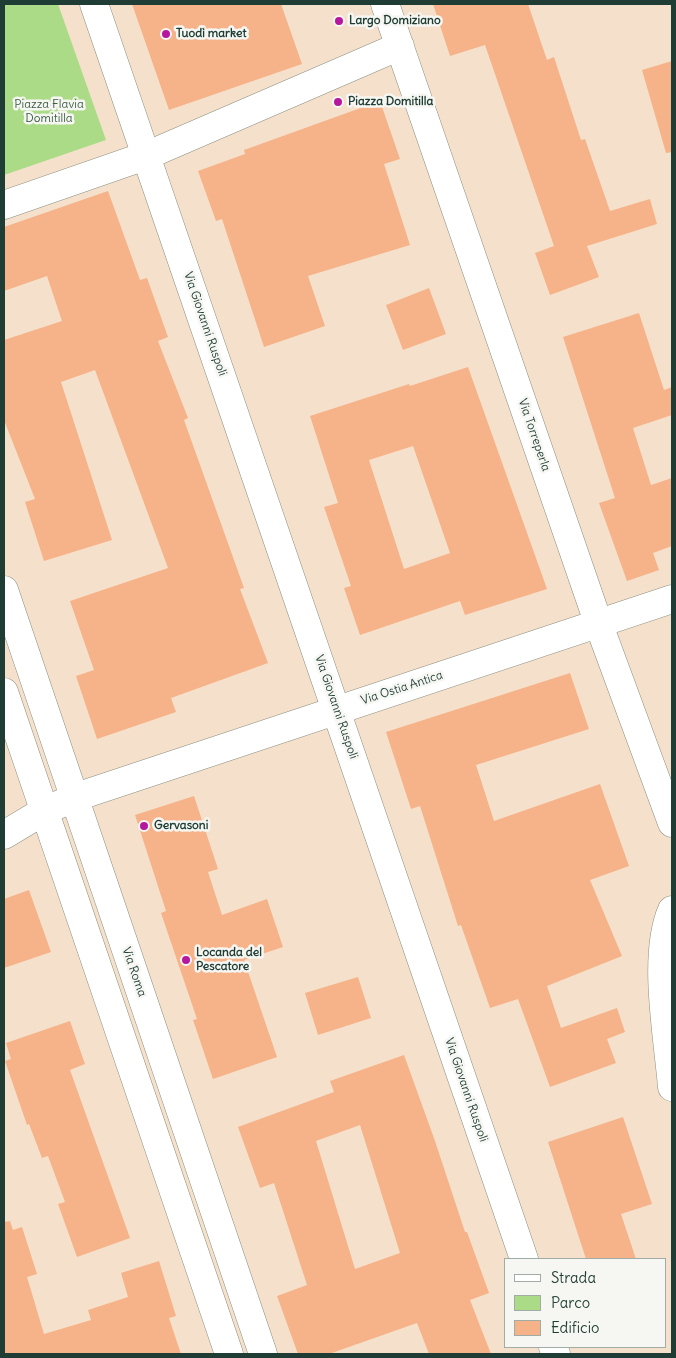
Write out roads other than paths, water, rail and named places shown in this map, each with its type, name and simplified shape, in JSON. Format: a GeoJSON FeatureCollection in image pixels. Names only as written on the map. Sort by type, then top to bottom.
{"type":"FeatureCollection","features":[{"type":"Feature","properties":{"kind":"street"},"geometry":{"type":"LineString","coordinates":[[94,4],[148,155]]}},
{"type":"Feature","properties":{"kind":"street"},"geometry":{"type":"LineString","coordinates":[[4,205],[148,155],[400,46],[385,4]]}},
{"type":"Feature","properties":{"kind":"street","name":"Via Torreperla"},"geometry":{"type":"LineString","coordinates":[[400,46],[599,625],[672,823]]}},
{"type":"Feature","properties":{"kind":"street","name":"Via Giovanni Ruspoli"},"geometry":{"type":"LineString","coordinates":[[148,155],[524,1258]]}},
{"type":"Feature","properties":{"kind":"street","name":"Via Roma"},"geometry":{"type":"LineString","coordinates":[[4,590],[264,1354]]}},
{"type":"Feature","properties":{"kind":"street","name":"Via Ostia Antica"},"geometry":{"type":"LineString","coordinates":[[4,835],[44,811],[76,797],[599,625],[672,599]]}},
{"type":"Feature","properties":{"kind":"street"},"geometry":{"type":"LineString","coordinates":[[4,692],[229,1354]]}},
{"type":"Feature","properties":{"kind":"street"},"geometry":{"type":"LineString","coordinates":[[672,910],[663,937],[661,963],[672,1087]]}},
{"type":"Feature","properties":{"kind":"place","name":"Largo Domiziano"},"geometry":{"type":"Point","coordinates":[339,21]}},
{"type":"Feature","properties":{"kind":"place","name":"Tuodì market"},"geometry":{"type":"Point","coordinates":[166,34]}},
{"type":"Feature","properties":{"kind":"place","name":"Piazza Domitilla"},"geometry":{"type":"Point","coordinates":[338,102]}},
{"type":"Feature","properties":{"kind":"place","name":"Gervasoni"},"geometry":{"type":"Point","coordinates":[144,826]}},
{"type":"Feature","properties":{"kind":"place","name":"Locanda del Pescatore"},"geometry":{"type":"Point","coordinates":[186,960]}},
{"type":"Feature","properties":{"kind":"park label","name":"Piazza Flavia Domitilla"},"geometry":{"type":"Point","coordinates":[49,112]}}]}
